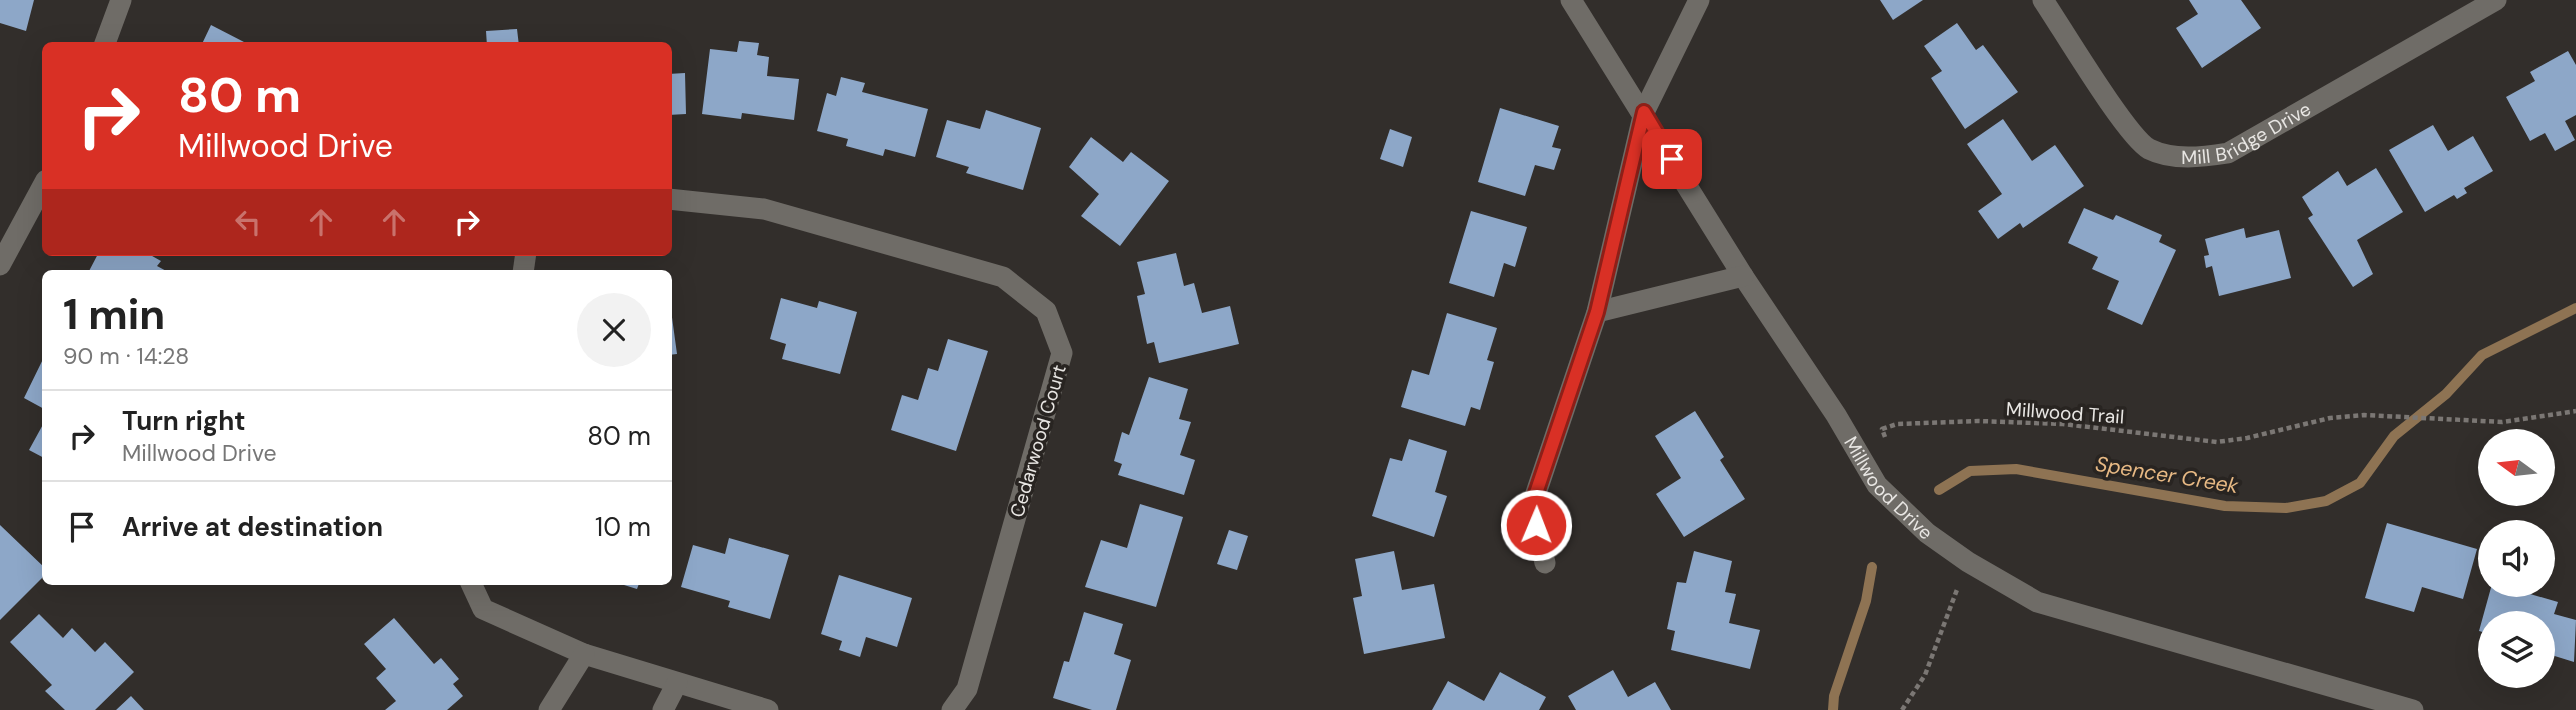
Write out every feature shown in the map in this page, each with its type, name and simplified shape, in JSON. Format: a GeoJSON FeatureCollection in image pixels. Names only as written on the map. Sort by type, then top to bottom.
{"type":"FeatureCollection","features":[{"type":"Feature","properties":{"kind":"street"},"geometry":{"type":"LineString","coordinates":[[105,42],[121,0]]}},
{"type":"Feature","properties":{"kind":"street","name":"Millwood Drive"},"geometry":{"type":"LineString","coordinates":[[1571,0],[1644,112],[1743,276],[1836,415],[1877,485],[1927,533],[1968,562],[2037,602],[2413,710]]}},
{"type":"Feature","properties":{"kind":"street"},"geometry":{"type":"LineString","coordinates":[[1545,563],[1532,505],[1597,312],[1644,112],[1699,0]]}},
{"type":"Feature","properties":{"kind":"street","name":"Mill Bridge Drive"},"geometry":{"type":"LineString","coordinates":[[2043,0],[2129,128],[2148,148],[2182,158],[2228,153],[2496,0]]}},
{"type":"Feature","properties":{"kind":"street"},"geometry":{"type":"LineString","coordinates":[[0,265],[42,187]]}},
{"type":"Feature","properties":{"kind":"street","name":"Cedarwood Court"},"geometry":{"type":"LineString","coordinates":[[672,199],[764,209],[1003,277],[1046,312],[1062,353],[967,689],[952,710]]}},
{"type":"Feature","properties":{"kind":"street"},"geometry":{"type":"LineString","coordinates":[[1597,312],[1743,276]]}},
{"type":"Feature","properties":{"kind":"street"},"geometry":{"type":"LineString","coordinates":[[472,585],[483,609],[584,654],[768,710]]}},
{"type":"Feature","properties":{"kind":"street"},"geometry":{"type":"LineString","coordinates":[[549,710],[584,654]]}},
{"type":"Feature","properties":{"kind":"street"},"geometry":{"type":"LineString","coordinates":[[663,710],[677,682]]}},
{"type":"Feature","properties":{"kind":"path","name":"Millwood Trail"},"geometry":{"type":"LineString","coordinates":[[1887,446],[1882,429],[1897,424],[1978,421],[2063,425],[2217,442],[2247,438],[2330,418],[2364,415],[2474,421],[2529,419],[2576,411]]}},
{"type":"Feature","properties":{"kind":"path"},"geometry":{"type":"LineString","coordinates":[[1902,710],[1926,675],[1968,562]]}},
{"type":"Feature","properties":{"kind":"building"},"geometry":{"type":"Polygon","coordinates":[[[0,0],[34,0],[26,31],[0,23],[0,0]]]}},
{"type":"Feature","properties":{"kind":"building"},"geometry":{"type":"Polygon","coordinates":[[[1880,0],[1923,0],[1893,20],[1880,0]]]}},
{"type":"Feature","properties":{"kind":"building"},"geometry":{"type":"Polygon","coordinates":[[[2189,0],[2241,0],[2261,28],[2202,68],[2176,28],[2198,14],[2189,0]]]}},
{"type":"Feature","properties":{"kind":"building"},"geometry":{"type":"Polygon","coordinates":[[[1957,23],[1976,50],[1983,45],[2018,92],[1965,129],[1931,78],[1942,71],[1924,46],[1957,23]]]}},
{"type":"Feature","properties":{"kind":"building"},"geometry":{"type":"Polygon","coordinates":[[[211,25],[244,42],[203,42],[211,25]]]}},
{"type":"Feature","properties":{"kind":"building"},"geometry":{"type":"Polygon","coordinates":[[[517,29],[519,42],[487,42],[486,31],[517,29]]]}},
{"type":"Feature","properties":{"kind":"building"},"geometry":{"type":"Polygon","coordinates":[[[739,41],[759,43],[757,55],[769,57],[767,76],[799,79],[794,120],[742,113],[741,119],[702,114],[710,49],[737,52],[739,41]]]}},
{"type":"Feature","properties":{"kind":"building"},"geometry":{"type":"Polygon","coordinates":[[[2568,51],[2576,65],[2576,115],[2565,121],[2575,140],[2555,151],[2545,133],[2530,141],[2506,97],[2535,81],[2530,72],[2568,51]]]}},
{"type":"Feature","properties":{"kind":"building"},"geometry":{"type":"Polygon","coordinates":[[[685,73],[686,114],[672,115],[672,74],[685,73]]]}},
{"type":"Feature","properties":{"kind":"building"},"geometry":{"type":"Polygon","coordinates":[[[841,77],[865,83],[862,92],[928,109],[915,157],[885,149],[883,156],[846,146],[848,139],[817,131],[827,93],[836,96],[841,77]]]}},
{"type":"Feature","properties":{"kind":"building"},"geometry":{"type":"Polygon","coordinates":[[[1500,108],[1559,126],[1552,147],[1561,149],[1554,170],[1535,165],[1525,196],[1478,182],[1500,108]]]}},
{"type":"Feature","properties":{"kind":"building"},"geometry":{"type":"Polygon","coordinates":[[[986,110],[1041,128],[1023,190],[966,173],[969,167],[936,157],[947,120],[980,129],[986,110]]]}},
{"type":"Feature","properties":{"kind":"building"},"geometry":{"type":"Polygon","coordinates":[[[2003,119],[2032,161],[2055,145],[2084,186],[2023,228],[2020,223],[1998,239],[1978,211],[2002,194],[1967,144],[2003,119]]]}},
{"type":"Feature","properties":{"kind":"building"},"geometry":{"type":"Polygon","coordinates":[[[2433,125],[2448,151],[2473,136],[2493,171],[2464,188],[2467,193],[2457,199],[2454,195],[2425,212],[2389,150],[2433,125]]]}},
{"type":"Feature","properties":{"kind":"building"},"geometry":{"type":"Polygon","coordinates":[[[1390,129],[1412,137],[1403,167],[1380,159],[1390,129]]]}},
{"type":"Feature","properties":{"kind":"building"},"geometry":{"type":"Polygon","coordinates":[[[1091,137],[1123,162],[1131,152],[1169,181],[1120,246],[1081,216],[1099,194],[1069,167],[1091,137]]]}},
{"type":"Feature","properties":{"kind":"building"},"geometry":{"type":"Polygon","coordinates":[[[2376,168],[2403,212],[2357,240],[2373,274],[2353,287],[2308,218],[2313,215],[2302,197],[2338,171],[2347,186],[2376,168]]]}},
{"type":"Feature","properties":{"kind":"building"},"geometry":{"type":"Polygon","coordinates":[[[2084,208],[2113,220],[2116,215],[2162,235],[2159,242],[2176,250],[2142,325],[2107,309],[2119,281],[2092,269],[2098,257],[2068,243],[2084,208]]]}},
{"type":"Feature","properties":{"kind":"building"},"geometry":{"type":"Polygon","coordinates":[[[1471,211],[1527,227],[1515,267],[1504,263],[1494,297],[1449,283],[1471,211]]]}},
{"type":"Feature","properties":{"kind":"building"},"geometry":{"type":"Polygon","coordinates":[[[2244,228],[2246,238],[2279,230],[2291,278],[2219,296],[2212,266],[2206,268],[2204,256],[2209,255],[2205,239],[2244,228]]]}},
{"type":"Feature","properties":{"kind":"building"},"geometry":{"type":"Polygon","coordinates":[[[1176,253],[1184,286],[1194,283],[1202,313],[1230,306],[1239,344],[1159,363],[1154,342],[1147,344],[1137,296],[1145,294],[1137,262],[1176,253]]]}},
{"type":"Feature","properties":{"kind":"building"},"geometry":{"type":"Polygon","coordinates":[[[97,256],[152,256],[161,261],[157,266],[164,270],[90,270],[97,256]]]}},
{"type":"Feature","properties":{"kind":"building"},"geometry":{"type":"Polygon","coordinates":[[[781,298],[817,308],[819,301],[857,312],[840,374],[782,359],[786,344],[770,339],[781,298]]]}},
{"type":"Feature","properties":{"kind":"building"},"geometry":{"type":"Polygon","coordinates":[[[1447,313],[1497,328],[1487,360],[1494,362],[1480,410],[1471,407],[1465,426],[1401,407],[1412,370],[1429,375],[1447,313]]]}},
{"type":"Feature","properties":{"kind":"building"},"geometry":{"type":"Polygon","coordinates":[[[672,317],[677,354],[672,355],[672,317]]]}},
{"type":"Feature","properties":{"kind":"building"},"geometry":{"type":"Polygon","coordinates":[[[948,339],[988,351],[956,451],[891,430],[902,395],[918,400],[928,368],[938,371],[948,339]]]}},
{"type":"Feature","properties":{"kind":"building"},"geometry":{"type":"Polygon","coordinates":[[[42,361],[42,408],[24,398],[42,361]]]}},
{"type":"Feature","properties":{"kind":"building"},"geometry":{"type":"Polygon","coordinates":[[[1149,377],[1188,389],[1179,419],[1191,422],[1180,455],[1195,460],[1184,495],[1118,475],[1122,464],[1114,461],[1122,432],[1129,435],[1149,377]]]}},
{"type":"Feature","properties":{"kind":"building"},"geometry":{"type":"Polygon","coordinates":[[[1695,411],[1724,457],[1720,460],[1745,499],[1684,537],[1656,494],[1681,478],[1655,436],[1695,411]]]}},
{"type":"Feature","properties":{"kind":"building"},"geometry":{"type":"Polygon","coordinates":[[[42,426],[42,457],[29,450],[42,426]]]}},
{"type":"Feature","properties":{"kind":"building"},"geometry":{"type":"Polygon","coordinates":[[[1409,439],[1447,451],[1435,492],[1447,496],[1434,537],[1372,516],[1390,458],[1402,461],[1409,439]]]}},
{"type":"Feature","properties":{"kind":"building"},"geometry":{"type":"Polygon","coordinates":[[[1140,504],[1183,517],[1156,607],[1085,587],[1101,540],[1127,548],[1140,504]]]}},
{"type":"Feature","properties":{"kind":"building"},"geometry":{"type":"Polygon","coordinates":[[[2387,523],[2477,549],[2463,599],[2422,587],[2414,612],[2365,598],[2387,523]]]}},
{"type":"Feature","properties":{"kind":"building"},"geometry":{"type":"Polygon","coordinates":[[[0,525],[42,565],[42,578],[0,620],[0,525]]]}},
{"type":"Feature","properties":{"kind":"building"},"geometry":{"type":"Polygon","coordinates":[[[1229,530],[1248,536],[1237,570],[1217,564],[1229,530]]]}},
{"type":"Feature","properties":{"kind":"building"},"geometry":{"type":"Polygon","coordinates":[[[729,538],[789,555],[770,619],[728,607],[730,601],[681,587],[693,545],[725,554],[729,538]]]}},
{"type":"Feature","properties":{"kind":"building"},"geometry":{"type":"Polygon","coordinates":[[[1394,551],[1402,590],[1434,584],[1445,638],[1364,654],[1353,598],[1362,596],[1355,559],[1394,551]]]}},
{"type":"Feature","properties":{"kind":"building"},"geometry":{"type":"Polygon","coordinates":[[[1694,551],[1732,561],[1725,592],[1736,594],[1729,623],[1760,630],[1750,669],[1671,650],[1675,631],[1667,629],[1677,582],[1686,583],[1694,551]]]}},
{"type":"Feature","properties":{"kind":"building"},"geometry":{"type":"Polygon","coordinates":[[[839,575],[912,598],[897,647],[866,637],[860,657],[839,650],[842,641],[821,634],[839,575]]]}},
{"type":"Feature","properties":{"kind":"building"},"geometry":{"type":"Polygon","coordinates":[[[2488,597],[2540,597],[2558,602],[2555,611],[2485,611],[2488,597]]]}},
{"type":"Feature","properties":{"kind":"building"},"geometry":{"type":"Polygon","coordinates":[[[1084,612],[1123,624],[1114,654],[1131,660],[1116,710],[1092,710],[1053,698],[1064,661],[1069,662],[1084,612]]]}},
{"type":"Feature","properties":{"kind":"building"},"geometry":{"type":"Polygon","coordinates":[[[39,614],[63,638],[72,628],[95,652],[105,642],[134,672],[95,710],[65,710],[45,691],[52,685],[10,642],[39,614]]]}},
{"type":"Feature","properties":{"kind":"building"},"geometry":{"type":"Polygon","coordinates":[[[2555,614],[2576,620],[2574,662],[2555,656],[2555,614]]]}},
{"type":"Feature","properties":{"kind":"building"},"geometry":{"type":"Polygon","coordinates":[[[394,618],[434,664],[441,658],[459,679],[453,684],[463,696],[447,710],[385,710],[396,701],[376,678],[386,669],[364,644],[394,618]]]}},
{"type":"Feature","properties":{"kind":"building"},"geometry":{"type":"Polygon","coordinates":[[[1613,670],[1628,697],[1655,682],[1671,710],[1576,710],[1568,696],[1613,670]]]}},
{"type":"Feature","properties":{"kind":"building"},"geometry":{"type":"Polygon","coordinates":[[[1500,672],[1546,697],[1539,710],[1432,710],[1448,681],[1484,701],[1500,672]]]}},
{"type":"Feature","properties":{"kind":"building"},"geometry":{"type":"Polygon","coordinates":[[[131,696],[144,710],[116,710],[131,696]]]}},
{"type":"Feature","properties":{"kind":"waterway","name":"Spencer Creek"},"geometry":{"type":"LineString","coordinates":[[1939,490],[1970,471],[2016,469],[2225,506],[2286,508],[2326,501],[2360,483],[2394,436],[2446,394],[2482,355],[2576,308]]}},
{"type":"Feature","properties":{"kind":"waterway","name":"Spencer Creek"},"geometry":{"type":"LineString","coordinates":[[1833,710],[1834,696],[1866,601],[1872,567]]}},
{"type":"Feature","properties":{"kind":"route"},"geometry":{"type":"LineString","coordinates":[[1536,525],[1532,505],[1597,312],[1644,112],[1672,159]]}}]}
